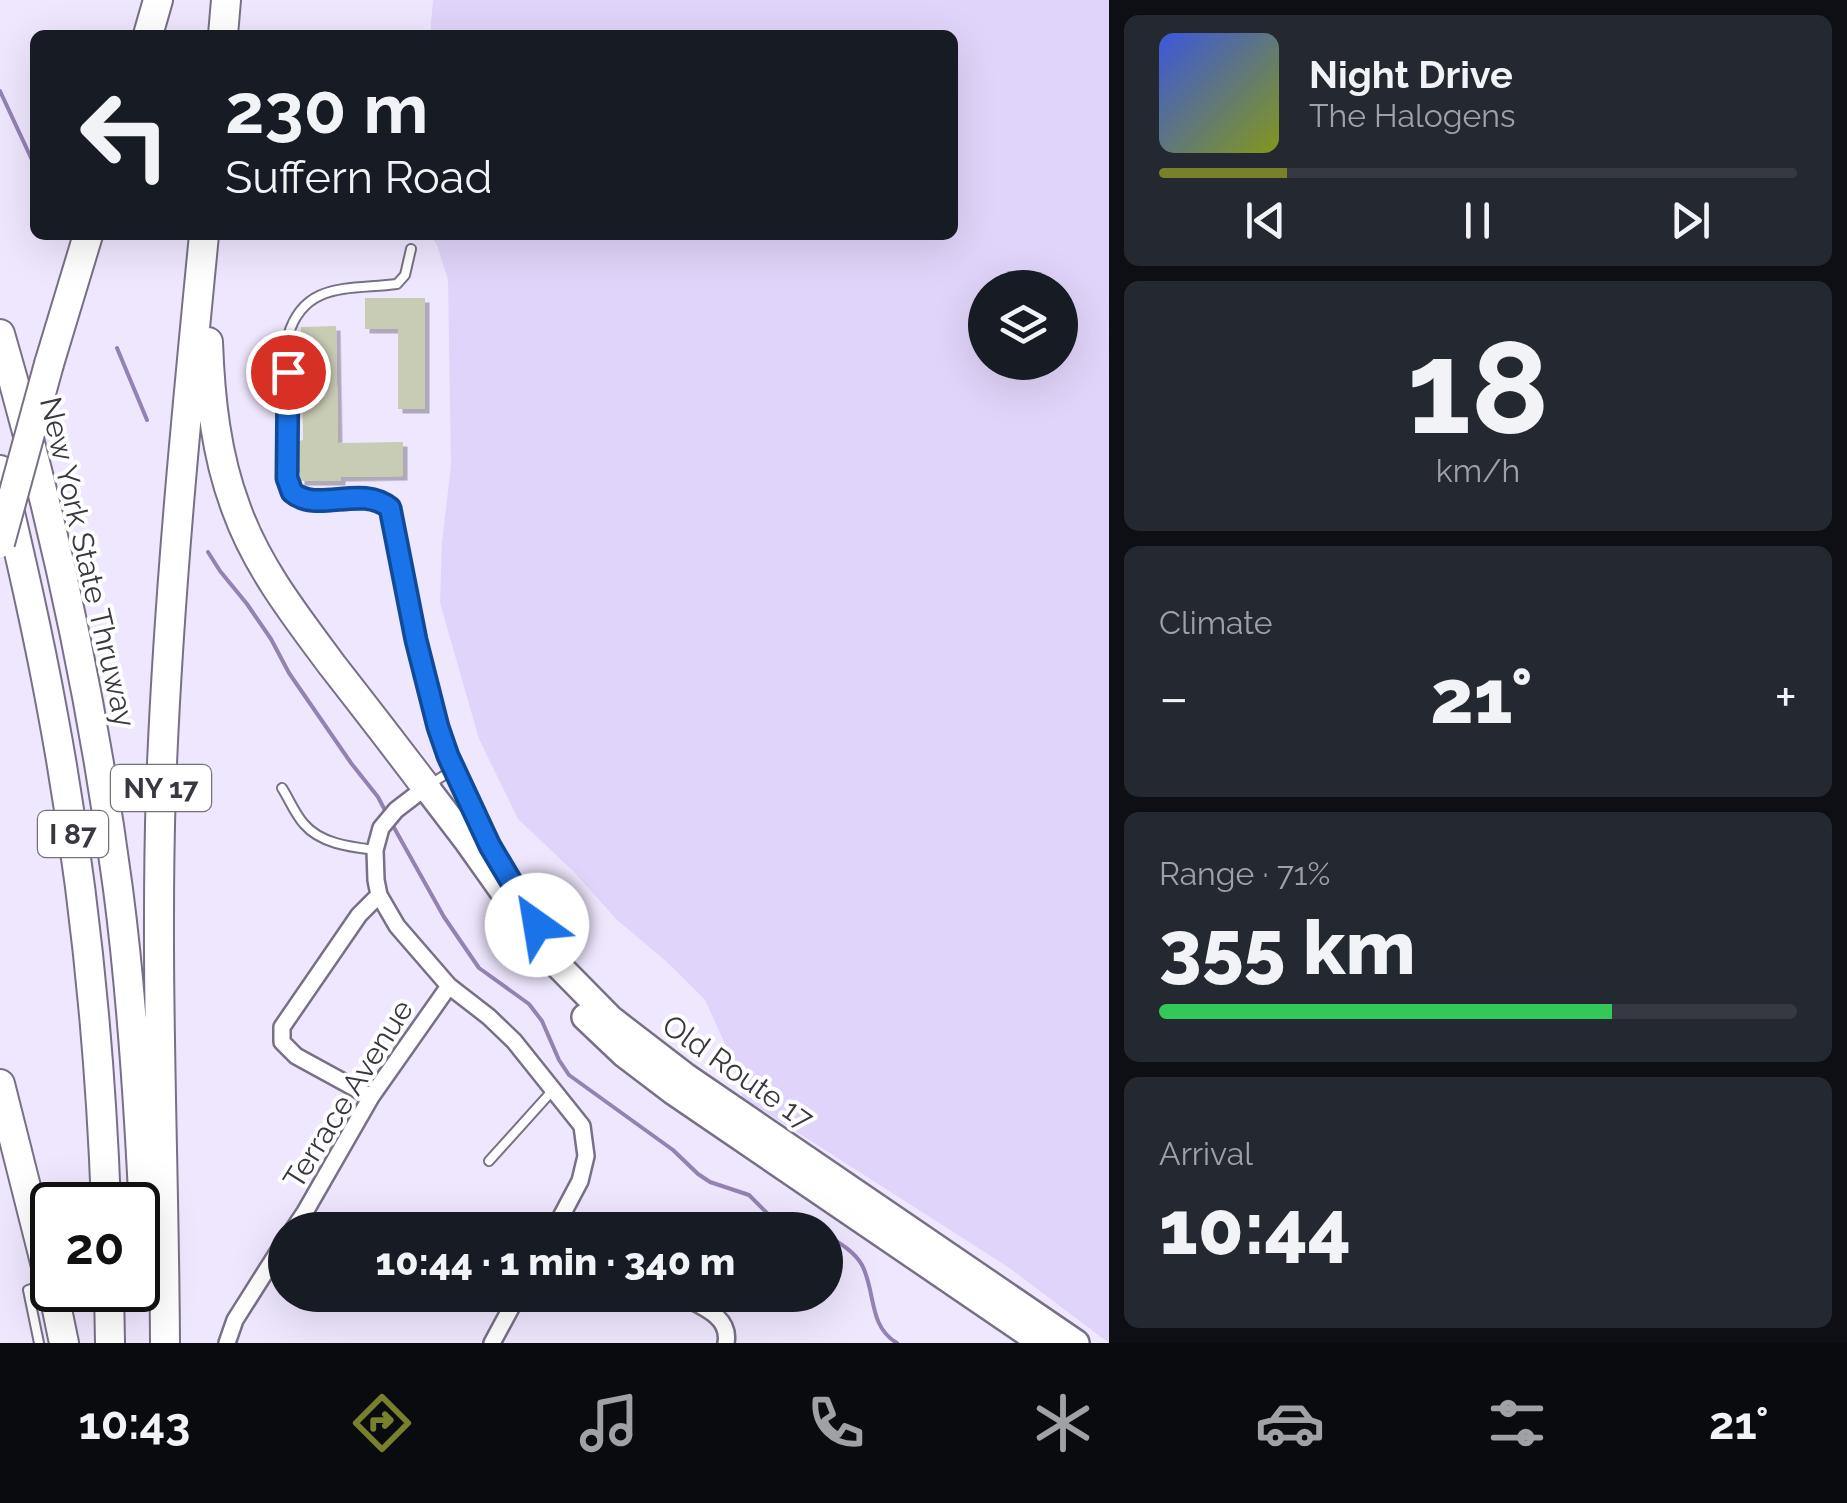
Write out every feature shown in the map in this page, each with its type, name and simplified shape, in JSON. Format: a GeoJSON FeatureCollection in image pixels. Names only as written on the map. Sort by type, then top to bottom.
{"type":"FeatureCollection","features":[{"type":"Feature","properties":{"kind":"highway"},"geometry":{"type":"LineString","coordinates":[[149,30],[158,0]]}},
{"type":"Feature","properties":{"kind":"highway"},"geometry":{"type":"LineString","coordinates":[[223,30],[226,0]]}},
{"type":"Feature","properties":{"kind":"highway"},"geometry":{"type":"LineString","coordinates":[[0,543],[87,240]]}},
{"type":"Feature","properties":{"kind":"highway"},"geometry":{"type":"LineString","coordinates":[[207,240],[211,395],[219,450],[235,507],[256,555],[406,803]]}},
{"type":"Feature","properties":{"kind":"highway","name":"NY 17"},"geometry":{"type":"LineString","coordinates":[[165,1343],[159,1081],[161,792],[173,576],[207,240]]}},
{"type":"Feature","properties":{"kind":"highway","name":"New York State Thruway"},"geometry":{"type":"LineString","coordinates":[[0,334],[62,575],[109,827],[138,1104],[147,1343]]}},
{"type":"Feature","properties":{"kind":"highway","name":"I 87"},"geometry":{"type":"LineString","coordinates":[[0,470],[52,712],[75,848],[94,1020],[105,1182]]}},
{"type":"Feature","properties":{"kind":"highway"},"geometry":{"type":"LineString","coordinates":[[0,1084],[30,1201]]}},
{"type":"Feature","properties":{"kind":"highway"},"geometry":{"type":"LineString","coordinates":[[57,1312],[64,1343]]}},
{"type":"Feature","properties":{"kind":"highway"},"geometry":{"type":"LineString","coordinates":[[109,1312],[110,1343]]}},
{"type":"Feature","properties":{"kind":"main road","name":"Old Route 17"},"geometry":{"type":"LineString","coordinates":[[406,803],[468,842],[549,956],[611,1020],[660,1058],[1076,1343]]}},
{"type":"Feature","properties":{"kind":"main road","name":"Old Route 17"},"geometry":{"type":"LineString","coordinates":[[406,803],[538,965],[624,1054],[1042,1343]]}},
{"type":"Feature","properties":{"kind":"street"},"geometry":{"type":"LineString","coordinates":[[406,803],[376,838],[379,895],[397,926],[449,986],[514,1042],[582,1126],[586,1156],[566,1212]]}},
{"type":"Feature","properties":{"kind":"street"},"geometry":{"type":"LineString","coordinates":[[371,1097],[296,1056],[282,1042],[282,1027],[359,915],[379,895]]}},
{"type":"Feature","properties":{"kind":"street","name":"Terrace Avenue"},"geometry":{"type":"LineString","coordinates":[[306,1212],[371,1097],[449,986]]}},
{"type":"Feature","properties":{"kind":"street"},"geometry":{"type":"LineString","coordinates":[[227,1343],[235,1320],[268,1268]]}},
{"type":"Feature","properties":{"kind":"street"},"geometry":{"type":"LineString","coordinates":[[492,1343],[509,1312]]}},
{"type":"Feature","properties":{"kind":"street"},"geometry":{"type":"LineString","coordinates":[[710,1312],[721,1318],[728,1334],[726,1343]]}},
{"type":"Feature","properties":{"kind":"lane"},"geometry":{"type":"LineString","coordinates":[[411,249],[406,274],[397,284],[332,290],[307,302],[292,320],[288,336],[287,478],[292,492],[306,500],[378,499],[390,508],[422,669],[438,727],[504,872],[555,950],[616,1018],[660,1058]]}},
{"type":"Feature","properties":{"kind":"lane"},"geometry":{"type":"LineString","coordinates":[[406,803],[454,768]]}},
{"type":"Feature","properties":{"kind":"lane"},"geometry":{"type":"LineString","coordinates":[[282,788],[304,825],[321,838],[375,850]]}},
{"type":"Feature","properties":{"kind":"lane"},"geometry":{"type":"LineString","coordinates":[[489,1160],[552,1090]]}},
{"type":"Feature","properties":{"kind":"lane"},"geometry":{"type":"LineString","coordinates":[[33,1312],[39,1343]]}},
{"type":"Feature","properties":{"kind":"shaded area"},"geometry":{"type":"Polygon","coordinates":[[[433,0],[1109,0],[1109,1343],[1008,1267],[742,1097],[732,1059],[705,1000],[616,919],[518,819],[479,739],[440,603],[451,466],[448,280],[434,240],[958,240],[958,30],[430,30],[433,0]]]}},
{"type":"Feature","properties":{"kind":"building"},"geometry":{"type":"Polygon","coordinates":[[[365,298],[425,298],[425,409],[398,409],[398,329],[365,329],[365,298]]]}},
{"type":"Feature","properties":{"kind":"building"},"geometry":{"type":"Polygon","coordinates":[[[336,326],[338,443],[403,442],[403,476],[300,481],[300,468],[294,468],[294,452],[299,452],[299,441],[303,440],[301,327],[336,326]]]}},
{"type":"Feature","properties":{"kind":"waterway"},"geometry":{"type":"LineString","coordinates":[[0,91],[30,156]]}},
{"type":"Feature","properties":{"kind":"waterway"},"geometry":{"type":"LineString","coordinates":[[117,348],[147,420]]}},
{"type":"Feature","properties":{"kind":"waterway"},"geometry":{"type":"LineString","coordinates":[[208,552],[271,639],[289,673],[388,816]]}},
{"type":"Feature","properties":{"kind":"waterway"},"geometry":{"type":"LineString","coordinates":[[392,824],[444,917],[479,968],[529,1004],[569,1075],[673,1150],[698,1174],[749,1195],[766,1212]]}},
{"type":"Feature","properties":{"kind":"waterway"},"geometry":{"type":"LineString","coordinates":[[843,1246],[862,1265],[881,1327],[897,1343]]}},
{"type":"Feature","properties":{"kind":"route"},"geometry":{"type":"LineString","coordinates":[[288,372],[287,478],[292,492],[306,500],[378,499],[390,508],[416,640],[448,756],[490,846],[537,925]]}}]}
